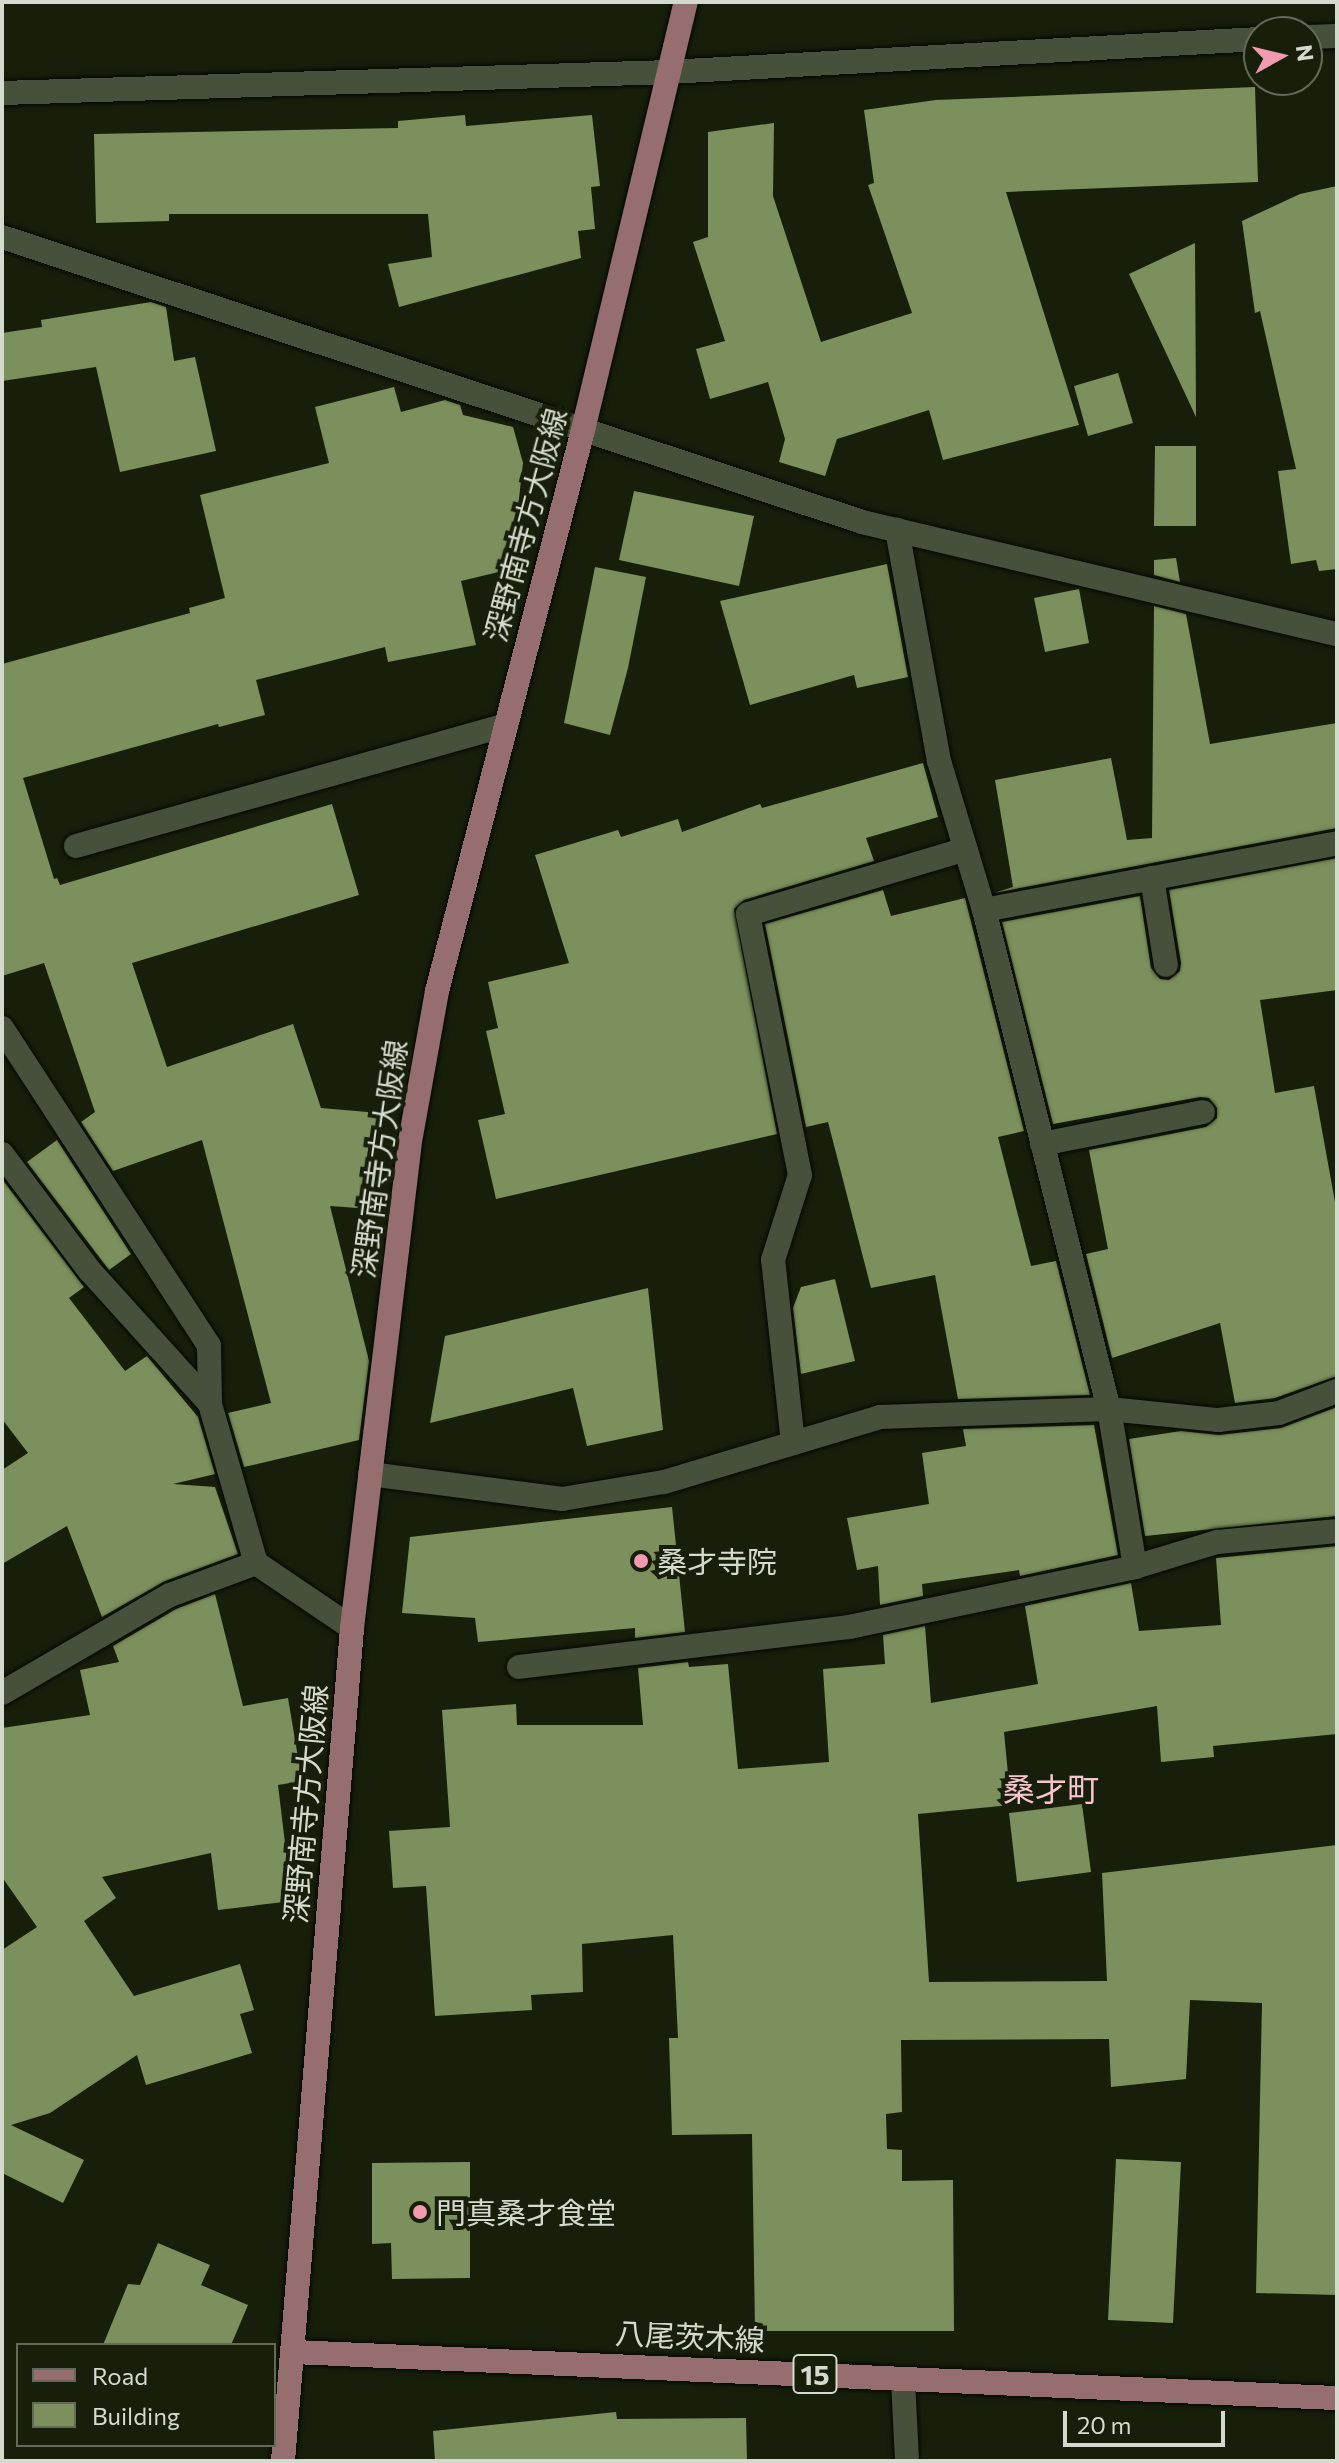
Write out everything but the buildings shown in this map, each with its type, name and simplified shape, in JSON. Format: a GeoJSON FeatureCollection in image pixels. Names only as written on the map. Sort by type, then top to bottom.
{"type":"FeatureCollection","features":[{"type":"Feature","properties":{"kind":"main road","name":"深野南寺方大阪線"},"geometry":{"type":"LineString","coordinates":[[294,2352],[352,1628],[409,1147],[437,991],[583,430],[686,2]]}},
{"type":"Feature","properties":{"kind":"main road","name":"八尾茨木線"},"geometry":{"type":"LineString","coordinates":[[294,2352],[1337,2398]]}},
{"type":"Feature","properties":{"kind":"main road"},"geometry":{"type":"LineString","coordinates":[[283,2461],[294,2352]]}},
{"type":"Feature","properties":{"kind":"street"},"geometry":{"type":"LineString","coordinates":[[2,93],[669,72],[1243,40]]}},
{"type":"Feature","properties":{"kind":"street"},"geometry":{"type":"LineString","coordinates":[[2,237],[862,522],[1337,634]]}},
{"type":"Feature","properties":{"kind":"street"},"geometry":{"type":"LineString","coordinates":[[897,530],[939,761],[984,910],[1109,1409],[1135,1567]]}},
{"type":"Feature","properties":{"kind":"street"},"geometry":{"type":"LineString","coordinates":[[76,846],[506,725]]}},
{"type":"Feature","properties":{"kind":"street"},"geometry":{"type":"LineString","coordinates":[[984,910],[1337,843]]}},
{"type":"Feature","properties":{"kind":"street"},"geometry":{"type":"LineString","coordinates":[[793,1443],[773,1260],[800,1175],[748,914],[966,849]]}},
{"type":"Feature","properties":{"kind":"street"},"geometry":{"type":"LineString","coordinates":[[1152,878],[1166,965]]}},
{"type":"Feature","properties":{"kind":"street"},"geometry":{"type":"LineString","coordinates":[[2,1028],[209,1346],[210,1404],[256,1563],[352,1628]]}},
{"type":"Feature","properties":{"kind":"street"},"geometry":{"type":"LineString","coordinates":[[1042,1144],[1203,1112]]}},
{"type":"Feature","properties":{"kind":"street"},"geometry":{"type":"LineString","coordinates":[[2,1154],[90,1271],[210,1404]]}},
{"type":"Feature","properties":{"kind":"street"},"geometry":{"type":"LineString","coordinates":[[370,1474],[562,1499],[664,1482],[880,1417],[1109,1409],[1218,1420],[1279,1413],[1337,1391]]}},
{"type":"Feature","properties":{"kind":"street"},"geometry":{"type":"LineString","coordinates":[[519,1667],[849,1627],[1135,1567],[1217,1542],[1337,1531]]}},
{"type":"Feature","properties":{"kind":"street"},"geometry":{"type":"LineString","coordinates":[[2,1693],[170,1595],[256,1563]]}},
{"type":"Feature","properties":{"kind":"street"},"geometry":{"type":"LineString","coordinates":[[903,2379],[907,2461]]}},
{"type":"Feature","properties":{"kind":"place","name":"桑才寺院"},"geometry":{"type":"Point","coordinates":[641,1561]}},
{"type":"Feature","properties":{"kind":"place","name":"門真桑才食堂"},"geometry":{"type":"Point","coordinates":[420,2212]}},
{"type":"Feature","properties":{"kind":"district","name":"桑才町"},"geometry":{"type":"Point","coordinates":[1051,1788]}}]}
